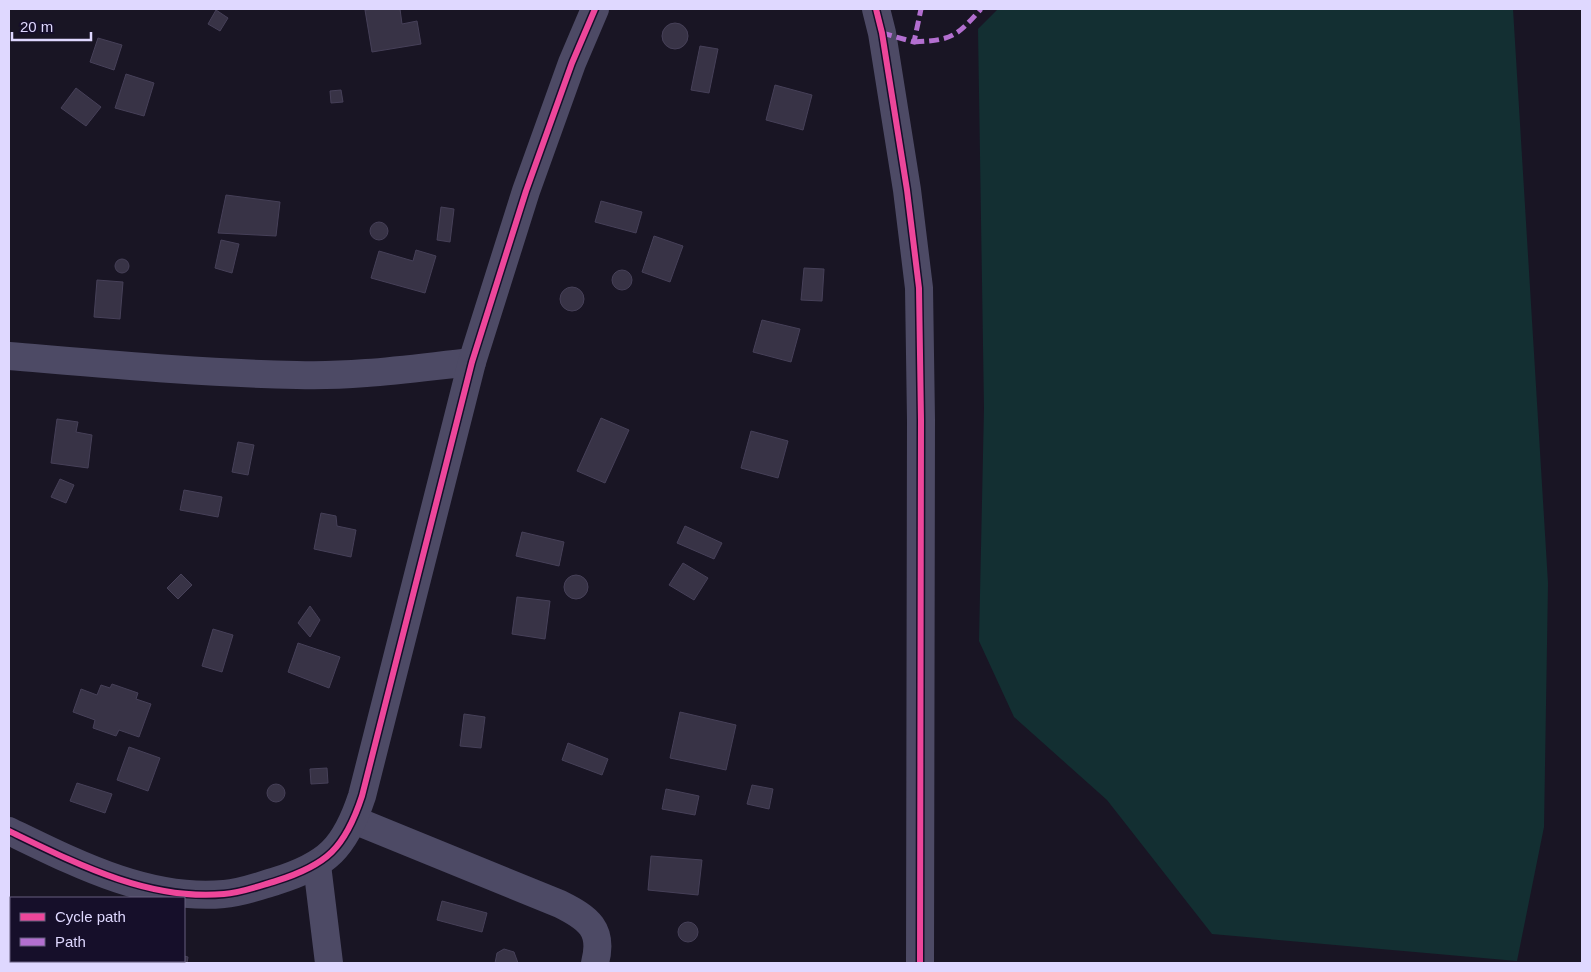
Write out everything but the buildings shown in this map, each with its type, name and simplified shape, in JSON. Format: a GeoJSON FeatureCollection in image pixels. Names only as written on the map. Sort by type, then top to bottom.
{"type":"FeatureCollection","features":[{"type":"Feature","properties":{"kind":"street"},"geometry":{"type":"LineString","coordinates":[[9,831],[87,868],[133,883],[178,892],[224,894],[256,887],[317,865],[338,848],[354,820],[373,756],[472,362],[526,191],[572,63],[595,9]]}},
{"type":"Feature","properties":{"kind":"street"},"geometry":{"type":"LineString","coordinates":[[876,9],[882,33],[907,190],[919,288],[921,420],[920,963]]}},
{"type":"Feature","properties":{"kind":"street"},"geometry":{"type":"LineString","coordinates":[[9,356],[160,368],[299,375],[355,373],[472,362]]}},
{"type":"Feature","properties":{"kind":"street"},"geometry":{"type":"LineString","coordinates":[[354,820],[578,913],[593,925],[597,938],[595,963]]}},
{"type":"Feature","properties":{"kind":"street"},"geometry":{"type":"LineString","coordinates":[[317,865],[329,963]]}},
{"type":"Feature","properties":{"kind":"green space"},"geometry":{"type":"Polygon","coordinates":[[[998,9],[1513,9],[1548,583],[1544,827],[1517,961],[1212,934],[1107,800],[1014,717],[979,641],[984,408],[978,29],[998,9]]]}},
{"type":"Feature","properties":{"kind":"marked path"},"geometry":{"type":"LineString","coordinates":[[882,33],[914,42],[921,9]]}},
{"type":"Feature","properties":{"kind":"marked path"},"geometry":{"type":"LineString","coordinates":[[914,42],[937,40],[952,35],[965,26],[981,9]]}},
{"type":"Feature","properties":{"kind":"cycle path"},"geometry":{"type":"LineString","coordinates":[[9,831],[86,867],[113,877],[140,886],[196,895],[237,892],[294,875],[321,861],[341,842],[356,814],[362,796],[472,362],[526,191],[572,63],[595,9]]}},
{"type":"Feature","properties":{"kind":"cycle path"},"geometry":{"type":"LineString","coordinates":[[876,9],[882,33],[907,190],[919,288],[921,420],[920,963]]}}]}
